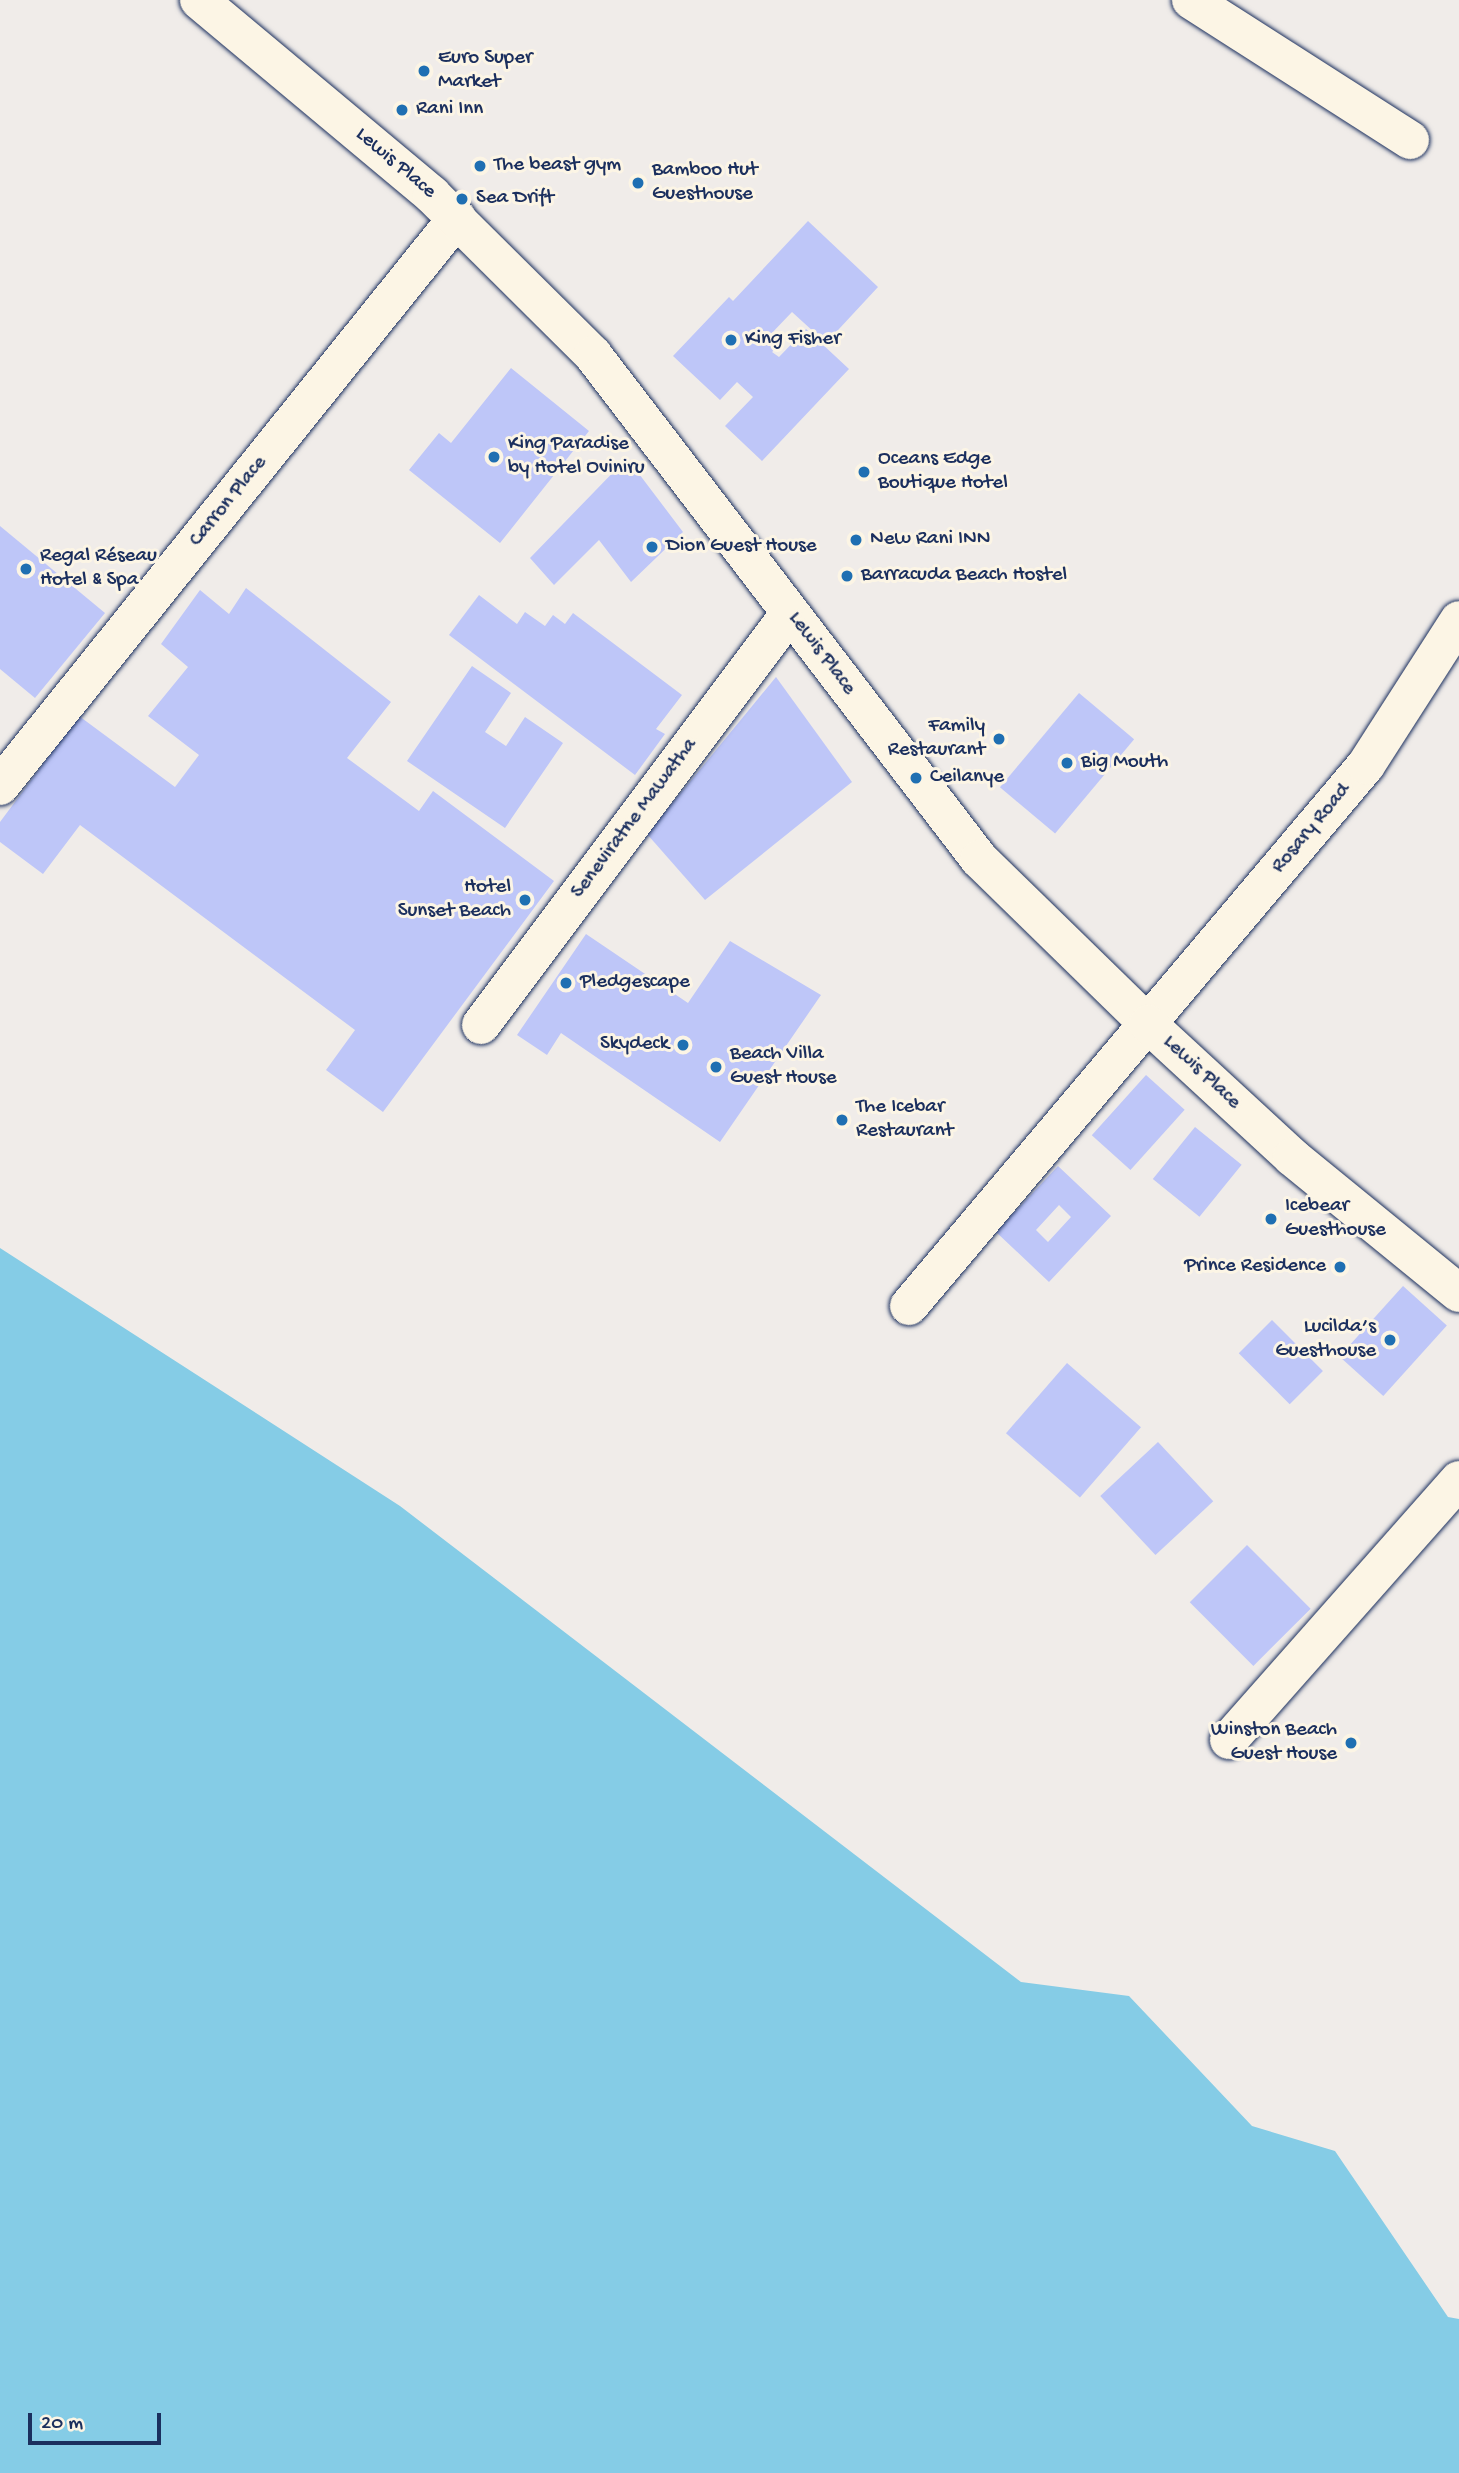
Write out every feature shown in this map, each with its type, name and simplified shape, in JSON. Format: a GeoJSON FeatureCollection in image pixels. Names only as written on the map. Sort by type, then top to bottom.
{"type":"FeatureCollection","features":[{"type":"Feature","properties":{"kind":"street","name":"Lewis Place"},"geometry":{"type":"LineString","coordinates":[[199,0],[457,218],[593,355],[979,859],[1148,1024],[1292,1157],[1459,1293]]}},
{"type":"Feature","properties":{"kind":"street"},"geometry":{"type":"LineString","coordinates":[[1191,0],[1410,140]]}},
{"type":"Feature","properties":{"kind":"street","name":"Carron Place"},"geometry":{"type":"LineString","coordinates":[[0,786],[457,218]]}},
{"type":"Feature","properties":{"kind":"street","name":"Seneviratne Mawatha"},"geometry":{"type":"LineString","coordinates":[[481,1025],[790,613]]}},
{"type":"Feature","properties":{"kind":"street","name":"Rosary Road"},"geometry":{"type":"LineString","coordinates":[[909,1306],[1366,765],[1459,620]]}},
{"type":"Feature","properties":{"kind":"street"},"geometry":{"type":"LineString","coordinates":[[1229,1740],[1459,1480]]}},
{"type":"Feature","properties":{"kind":"water"},"geometry":{"type":"Polygon","coordinates":[[[0,1248],[400,1506],[1021,1982],[1129,1996],[1252,2126],[1335,2151],[1448,2317],[1459,2319],[1459,2473],[0,2473],[0,1248]]]}},
{"type":"Feature","properties":{"kind":"building","name":"King Fisher"},"geometry":{"type":"Polygon","coordinates":[[[808,221],[878,287],[826,343],[792,312],[769,336],[779,345],[772,352],[779,357],[806,329],[849,369],[762,461],[725,426],[753,397],[737,382],[720,400],[673,356],[729,297],[733,301],[808,221]]]}},
{"type":"Feature","properties":{"kind":"building","name":"King Paradise by Hotel Oviniru"},"geometry":{"type":"Polygon","coordinates":[[[511,368],[589,431],[500,543],[409,470],[439,433],[451,443],[511,368]]]}},
{"type":"Feature","properties":{"kind":"building"},"geometry":{"type":"Polygon","coordinates":[[[627,458],[683,532],[631,582],[599,540],[554,585],[530,558],[627,458]]]}},
{"type":"Feature","properties":{"kind":"building","name":"Regal Réseau Hotel & Spa"},"geometry":{"type":"Polygon","coordinates":[[[0,526],[105,613],[35,698],[0,669],[0,526]]]}},
{"type":"Feature","properties":{"kind":"building"},"geometry":{"type":"Polygon","coordinates":[[[246,588],[391,702],[347,758],[419,811],[433,791],[554,881],[383,1112],[326,1070],[355,1030],[80,825],[43,874],[0,842],[0,822],[79,716],[175,787],[199,755],[148,716],[188,667],[161,644],[200,590],[229,614],[246,588]]]}},
{"type":"Feature","properties":{"kind":"building"},"geometry":{"type":"Polygon","coordinates":[[[479,595],[517,624],[525,612],[545,626],[553,615],[565,624],[573,613],[682,695],[656,729],[665,734],[635,775],[449,635],[479,595]]]}},
{"type":"Feature","properties":{"kind":"building"},"geometry":{"type":"Polygon","coordinates":[[[472,666],[511,693],[485,732],[506,746],[525,717],[563,743],[505,828],[407,761],[472,666]]]}},
{"type":"Feature","properties":{"kind":"building"},"geometry":{"type":"Polygon","coordinates":[[[776,677],[852,782],[705,900],[647,834],[776,677]]]}},
{"type":"Feature","properties":{"kind":"building","name":"Big Mouth"},"geometry":{"type":"Polygon","coordinates":[[[1079,693],[1134,739],[1055,834],[1000,787],[1079,693]]]}},
{"type":"Feature","properties":{"kind":"building","name":"Skydeck"},"geometry":{"type":"Polygon","coordinates":[[[586,934],[688,1003],[730,941],[821,995],[720,1142],[561,1033],[547,1055],[517,1035],[586,934]]]}},
{"type":"Feature","properties":{"kind":"building"},"geometry":{"type":"Polygon","coordinates":[[[1146,1075],[1185,1110],[1130,1170],[1092,1135],[1146,1075]]]}},
{"type":"Feature","properties":{"kind":"building"},"geometry":{"type":"Polygon","coordinates":[[[1195,1127],[1242,1165],[1199,1217],[1153,1179],[1195,1127]]]}},
{"type":"Feature","properties":{"kind":"building"},"geometry":{"type":"Polygon","coordinates":[[[1058,1166],[1111,1216],[1049,1282],[996,1232],[1058,1166]],[[1059,1205],[1036,1230],[1048,1242],[1071,1217],[1059,1205]]]}},
{"type":"Feature","properties":{"kind":"building"},"geometry":{"type":"Polygon","coordinates":[[[1403,1286],[1447,1325],[1383,1396],[1339,1357],[1403,1286]]]}},
{"type":"Feature","properties":{"kind":"building"},"geometry":{"type":"Polygon","coordinates":[[[1272,1320],[1323,1371],[1290,1404],[1239,1353],[1272,1320]]]}},
{"type":"Feature","properties":{"kind":"building"},"geometry":{"type":"Polygon","coordinates":[[[1067,1363],[1141,1427],[1080,1497],[1006,1433],[1067,1363]]]}},
{"type":"Feature","properties":{"kind":"building"},"geometry":{"type":"Polygon","coordinates":[[[1158,1442],[1213,1501],[1155,1555],[1100,1496],[1158,1442]]]}},
{"type":"Feature","properties":{"kind":"building"},"geometry":{"type":"Polygon","coordinates":[[[1247,1545],[1311,1609],[1253,1666],[1190,1602],[1247,1545]]]}},
{"type":"Feature","properties":{"kind":"place","name":"Euro Super Market"},"geometry":{"type":"Point","coordinates":[424,71]}},
{"type":"Feature","properties":{"kind":"place","name":"Rani Inn"},"geometry":{"type":"Point","coordinates":[402,110]}},
{"type":"Feature","properties":{"kind":"place","name":"The beast gym"},"geometry":{"type":"Point","coordinates":[480,166]}},
{"type":"Feature","properties":{"kind":"place","name":"Bamboo Hut Guesthouse"},"geometry":{"type":"Point","coordinates":[638,183]}},
{"type":"Feature","properties":{"kind":"place","name":"Sea Drift"},"geometry":{"type":"Point","coordinates":[462,199]}},
{"type":"Feature","properties":{"kind":"place","name":"King Fisher"},"geometry":{"type":"Point","coordinates":[731,340]}},
{"type":"Feature","properties":{"kind":"place","name":"King Paradise by Hotel Oviniru"},"geometry":{"type":"Point","coordinates":[494,457]}},
{"type":"Feature","properties":{"kind":"place","name":"Oceans Edge Boutique Hotel"},"geometry":{"type":"Point","coordinates":[864,472]}},
{"type":"Feature","properties":{"kind":"place","name":"New Rani INN"},"geometry":{"type":"Point","coordinates":[856,540]}},
{"type":"Feature","properties":{"kind":"place","name":"Dion Guest House"},"geometry":{"type":"Point","coordinates":[652,547]}},
{"type":"Feature","properties":{"kind":"place","name":"Regal Réseau Hotel & Spa"},"geometry":{"type":"Point","coordinates":[26,569]}},
{"type":"Feature","properties":{"kind":"place","name":"Barracuda Beach Hostel"},"geometry":{"type":"Point","coordinates":[847,576]}},
{"type":"Feature","properties":{"kind":"place","name":"Family Restaurant"},"geometry":{"type":"Point","coordinates":[999,739]}},
{"type":"Feature","properties":{"kind":"place","name":"Big Mouth"},"geometry":{"type":"Point","coordinates":[1067,763]}},
{"type":"Feature","properties":{"kind":"place","name":"Ceilanye"},"geometry":{"type":"Point","coordinates":[916,778]}},
{"type":"Feature","properties":{"kind":"place","name":"Hotel Sunset Beach"},"geometry":{"type":"Point","coordinates":[525,900]}},
{"type":"Feature","properties":{"kind":"place","name":"Pledgescape"},"geometry":{"type":"Point","coordinates":[566,983]}},
{"type":"Feature","properties":{"kind":"place","name":"Skydeck"},"geometry":{"type":"Point","coordinates":[683,1045]}},
{"type":"Feature","properties":{"kind":"place","name":"Beach Villa Guest House"},"geometry":{"type":"Point","coordinates":[716,1067]}},
{"type":"Feature","properties":{"kind":"place","name":"The Icebar Restaurant"},"geometry":{"type":"Point","coordinates":[842,1120]}},
{"type":"Feature","properties":{"kind":"place","name":"Icebear Guesthouse"},"geometry":{"type":"Point","coordinates":[1271,1219]}},
{"type":"Feature","properties":{"kind":"place","name":"Prince Residence"},"geometry":{"type":"Point","coordinates":[1340,1267]}},
{"type":"Feature","properties":{"kind":"place","name":"Lucilda’s Guesthouse"},"geometry":{"type":"Point","coordinates":[1390,1340]}},
{"type":"Feature","properties":{"kind":"place","name":"Winston Beach Guest House"},"geometry":{"type":"Point","coordinates":[1351,1743]}}]}
